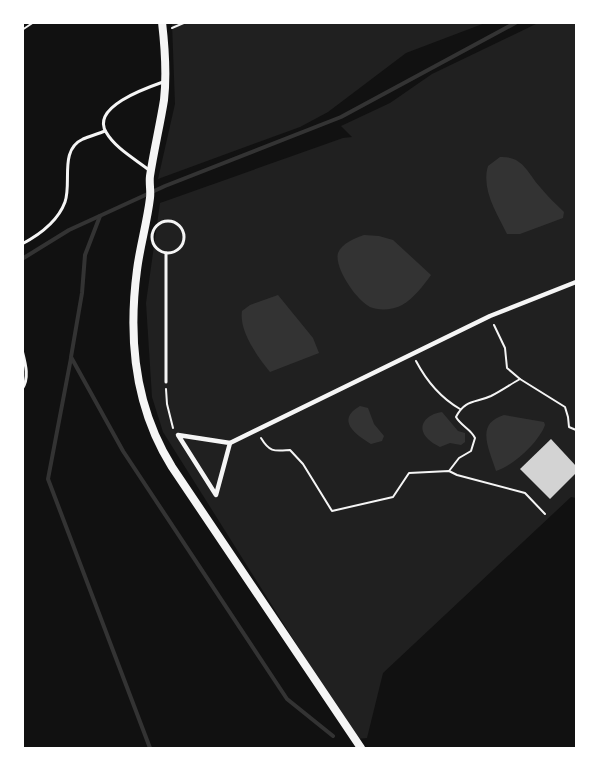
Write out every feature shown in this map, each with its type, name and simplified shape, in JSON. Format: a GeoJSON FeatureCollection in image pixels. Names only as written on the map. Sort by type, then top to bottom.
{"type":"FeatureCollection","features":[{"type":"Feature","properties":{"kind":"main road"},"geometry":{"type":"LineString","coordinates":[[162,22],[165,82],[150,175],[148,233],[135,294],[135,343],[141,396],[154,436],[172,468],[361,748]]}},
{"type":"Feature","properties":{"kind":"street"},"geometry":{"type":"LineString","coordinates":[[178,435],[230,443],[490,316],[576,282]]}},
{"type":"Feature","properties":{"kind":"street"},"geometry":{"type":"LineString","coordinates":[[178,435],[216,495],[230,443]]}},
{"type":"Feature","properties":{"kind":"lane"},"geometry":{"type":"LineString","coordinates":[[150,175],[117,145],[105,131],[103,122],[105,114],[112,107],[142,89],[165,82]]}},
{"type":"Feature","properties":{"kind":"lane"},"geometry":{"type":"LineString","coordinates":[[22,244],[51,223],[64,205],[69,153],[74,146],[81,140],[105,131]]}},
{"type":"Feature","properties":{"kind":"lane"},"geometry":{"type":"LineString","coordinates":[[171,221],[181,227],[184,236],[182,245],[176,251],[166,253],[155,247],[148,233],[165,222],[171,221]]}},
{"type":"Feature","properties":{"kind":"lane"},"geometry":{"type":"LineString","coordinates":[[166,253],[166,382]]}},
{"type":"Feature","properties":{"kind":"lane"},"geometry":{"type":"LineString","coordinates":[[22,350],[27,378],[22,389]]}},
{"type":"Feature","properties":{"kind":"path"},"geometry":{"type":"LineString","coordinates":[[22,30],[34,22]]}},
{"type":"Feature","properties":{"kind":"path"},"geometry":{"type":"LineString","coordinates":[[490,316],[505,348],[507,368],[520,379],[565,407],[568,427],[576,430]]}},
{"type":"Feature","properties":{"kind":"path"},"geometry":{"type":"LineString","coordinates":[[412,354],[424,376],[460,409]]}},
{"type":"Feature","properties":{"kind":"path"},"geometry":{"type":"LineString","coordinates":[[449,471],[459,458],[471,451],[475,438],[472,432],[461,426],[456,417],[460,409],[472,402],[489,397],[520,379]]}},
{"type":"Feature","properties":{"kind":"path"},"geometry":{"type":"LineString","coordinates":[[166,382],[167,404],[172,425],[178,435]]}},
{"type":"Feature","properties":{"kind":"path"},"geometry":{"type":"LineString","coordinates":[[257,430],[266,446],[273,451],[290,450],[303,464],[332,510],[393,497],[409,473],[449,471],[525,493],[545,514]]}},
{"type":"Feature","properties":{"kind":"shaded area"},"geometry":{"type":"Polygon","coordinates":[[[172,23],[485,23],[406,53],[328,112],[300,127],[158,179],[175,104],[172,23]]]}},
{"type":"Feature","properties":{"kind":"shaded area"},"geometry":{"type":"Polygon","coordinates":[[[538,23],[576,23],[576,498],[571,497],[383,673],[367,738],[356,739],[163,432],[152,397],[146,303],[160,203],[343,138],[352,137],[341,126],[390,103],[432,74],[538,23]]]}},
{"type":"Feature","properties":{"kind":"shaded area"},"geometry":{"type":"Polygon","coordinates":[[[500,157],[514,159],[524,166],[564,212],[563,218],[520,234],[507,234],[488,193],[486,175],[488,166],[500,157]]]}},
{"type":"Feature","properties":{"kind":"shaded area"},"geometry":{"type":"Polygon","coordinates":[[[364,235],[393,240],[431,275],[402,305],[386,309],[370,307],[359,298],[343,275],[338,259],[340,249],[353,239],[364,235]]]}},
{"type":"Feature","properties":{"kind":"shaded area"},"geometry":{"type":"Polygon","coordinates":[[[278,295],[313,338],[319,353],[270,372],[246,336],[242,311],[250,305],[278,295]]]}},
{"type":"Feature","properties":{"kind":"shaded area"},"geometry":{"type":"Polygon","coordinates":[[[360,406],[368,408],[374,424],[384,436],[382,441],[371,444],[350,427],[349,417],[360,406]]]}},
{"type":"Feature","properties":{"kind":"shaded area"},"geometry":{"type":"Polygon","coordinates":[[[442,412],[458,431],[465,433],[465,442],[461,445],[450,443],[440,447],[424,434],[424,421],[442,412]]]}},
{"type":"Feature","properties":{"kind":"shaded area"},"geometry":{"type":"Polygon","coordinates":[[[504,415],[544,422],[545,425],[537,439],[525,452],[510,464],[496,471],[488,446],[487,431],[495,419],[504,415]]]}},
{"type":"Feature","properties":{"kind":"building"},"geometry":{"type":"Polygon","coordinates":[[[551,439],[576,466],[576,473],[550,499],[520,469],[551,439]]]}},
{"type":"Feature","properties":{"kind":"waterway"},"geometry":{"type":"LineString","coordinates":[[22,259],[69,230],[165,186],[341,117],[517,22]]}},
{"type":"Feature","properties":{"kind":"waterway"},"geometry":{"type":"LineString","coordinates":[[100,216],[85,255],[82,293],[71,357],[123,451],[287,699],[333,736]]}},
{"type":"Feature","properties":{"kind":"waterway"},"geometry":{"type":"LineString","coordinates":[[71,358],[48,479],[150,748]]}}]}
